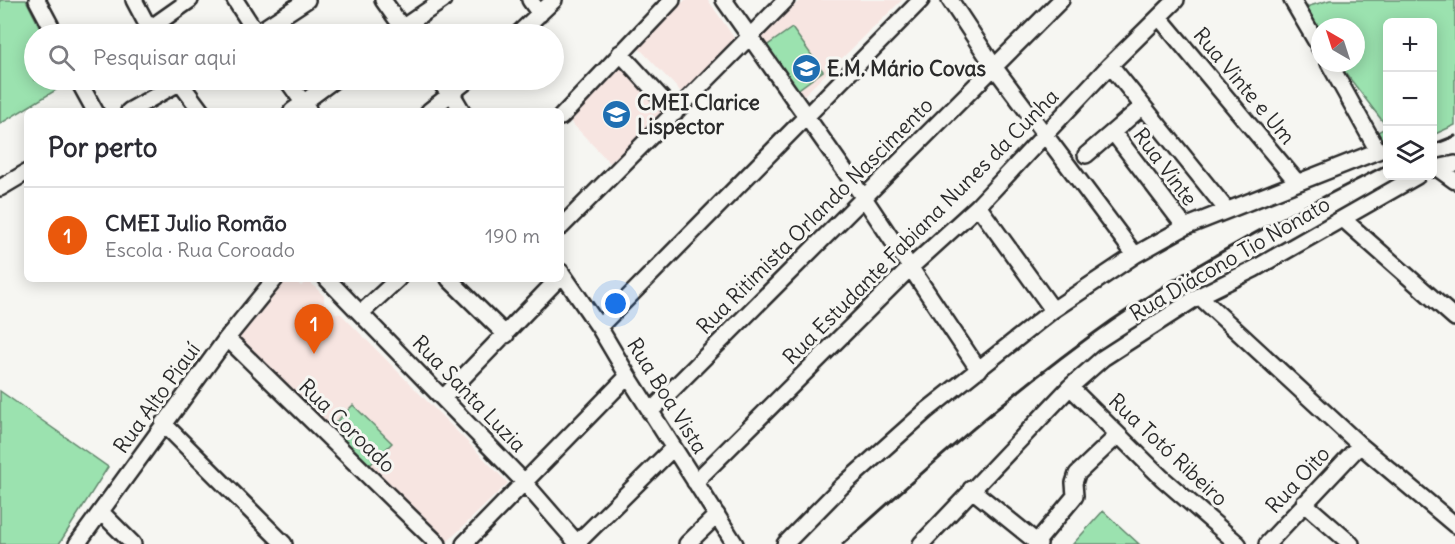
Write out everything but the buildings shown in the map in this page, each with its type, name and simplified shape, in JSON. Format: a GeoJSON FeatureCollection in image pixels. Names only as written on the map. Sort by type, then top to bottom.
{"type":"FeatureCollection","features":[{"type":"Feature","properties":{"kind":"street"},"geometry":{"type":"LineString","coordinates":[[37,0],[50,24]]}},
{"type":"Feature","properties":{"kind":"street"},"geometry":{"type":"LineString","coordinates":[[134,0],[146,24]]}},
{"type":"Feature","properties":{"kind":"street"},"geometry":{"type":"LineString","coordinates":[[160,24],[189,0]]}},
{"type":"Feature","properties":{"kind":"street"},"geometry":{"type":"LineString","coordinates":[[235,0],[250,24]]}},
{"type":"Feature","properties":{"kind":"street"},"geometry":{"type":"LineString","coordinates":[[271,24],[307,0]]}},
{"type":"Feature","properties":{"kind":"street"},"geometry":{"type":"LineString","coordinates":[[383,0],[396,24]]}},
{"type":"Feature","properties":{"kind":"street"},"geometry":{"type":"LineString","coordinates":[[412,24],[443,0]]}},
{"type":"Feature","properties":{"kind":"street"},"geometry":{"type":"LineString","coordinates":[[530,0],[540,14]]}},
{"type":"Feature","properties":{"kind":"street"},"geometry":{"type":"LineString","coordinates":[[529,24],[554,0]]}},
{"type":"Feature","properties":{"kind":"street"},"geometry":{"type":"LineString","coordinates":[[564,114],[672,0]]}},
{"type":"Feature","properties":{"kind":"street"},"geometry":{"type":"LineString","coordinates":[[724,0],[864,198],[979,370]]}},
{"type":"Feature","properties":{"kind":"street"},"geometry":{"type":"LineString","coordinates":[[564,224],[786,0]]}},
{"type":"Feature","properties":{"kind":"street"},"geometry":{"type":"LineString","coordinates":[[599,327],[921,0]]}},
{"type":"Feature","properties":{"kind":"street"},"geometry":{"type":"LineString","coordinates":[[950,0],[995,68],[1136,255]]}},
{"type":"Feature","properties":{"kind":"street","name":"Rua Ritimista Orlando Nascimento"},"geometry":{"type":"LineString","coordinates":[[650,412],[1061,0]]}},
{"type":"Feature","properties":{"kind":"street","name":"Rua Estudante Fabiana Nunes da Cunha"},"geometry":{"type":"LineString","coordinates":[[695,482],[911,267],[978,206],[1110,65],[1176,0]]}},
{"type":"Feature","properties":{"kind":"street"},"geometry":{"type":"LineString","coordinates":[[1292,0],[1311,33]]}},
{"type":"Feature","properties":{"kind":"street","name":"Rua Vinte e Um"},"geometry":{"type":"LineString","coordinates":[[1159,17],[1297,182]]}},
{"type":"Feature","properties":{"kind":"street"},"geometry":{"type":"LineString","coordinates":[[620,53],[675,113]]}},
{"type":"Feature","properties":{"kind":"street"},"geometry":{"type":"LineString","coordinates":[[1110,65],[1226,209]]}},
{"type":"Feature","properties":{"kind":"street"},"geometry":{"type":"LineString","coordinates":[[785,544],[841,487],[926,411],[1053,310],[1136,255],[1185,227],[1226,209],[1383,153],[1334,72]]}},
{"type":"Feature","properties":{"kind":"street"},"geometry":{"type":"LineString","coordinates":[[83,90],[93,108]]}},
{"type":"Feature","properties":{"kind":"street"},"geometry":{"type":"LineString","coordinates":[[134,108],[164,90]]}},
{"type":"Feature","properties":{"kind":"street"},"geometry":{"type":"LineString","coordinates":[[187,90],[199,108]]}},
{"type":"Feature","properties":{"kind":"street"},"geometry":{"type":"LineString","coordinates":[[292,90],[301,108],[322,90]]}},
{"type":"Feature","properties":{"kind":"street"},"geometry":{"type":"LineString","coordinates":[[447,90],[460,108]]}},
{"type":"Feature","properties":{"kind":"street"},"geometry":{"type":"LineString","coordinates":[[433,108],[455,90]]}},
{"type":"Feature","properties":{"kind":"street"},"geometry":{"type":"LineString","coordinates":[[1086,155],[1143,106]]}},
{"type":"Feature","properties":{"kind":"street","name":"Rua Vinte"},"geometry":{"type":"LineString","coordinates":[[1113,132],[1185,227]]}},
{"type":"Feature","properties":{"kind":"street"},"geometry":{"type":"LineString","coordinates":[[1437,168],[1455,164]]}},
{"type":"Feature","properties":{"kind":"street"},"geometry":{"type":"LineString","coordinates":[[1437,170],[1455,181]]}},
{"type":"Feature","properties":{"kind":"street"},"geometry":{"type":"LineString","coordinates":[[0,188],[24,174]]}},
{"type":"Feature","properties":{"kind":"street","name":"Rua Diácono Tio Nonato"},"geometry":{"type":"LineString","coordinates":[[921,544],[1070,387],[1103,358],[1199,296],[1343,219],[1410,180]]}},
{"type":"Feature","properties":{"kind":"street"},"geometry":{"type":"LineString","coordinates":[[978,206],[1053,310]]}},
{"type":"Feature","properties":{"kind":"street"},"geometry":{"type":"LineString","coordinates":[[1343,219],[1455,318]]}},
{"type":"Feature","properties":{"kind":"street","name":"Rua Boa Vista"},"geometry":{"type":"LineString","coordinates":[[564,279],[599,327],[650,412],[735,544]]}},
{"type":"Feature","properties":{"kind":"street","name":"Rua Alto Piauí"},"geometry":{"type":"LineString","coordinates":[[77,544],[163,423],[273,282]]}},
{"type":"Feature","properties":{"kind":"street","name":"Rua Santa Luzia"},"geometry":{"type":"LineString","coordinates":[[330,282],[444,397],[524,482],[576,543]]}},
{"type":"Feature","properties":{"kind":"street"},"geometry":{"type":"LineString","coordinates":[[361,313],[395,282]]}},
{"type":"Feature","properties":{"kind":"street"},"geometry":{"type":"LineString","coordinates":[[452,282],[506,335]]}},
{"type":"Feature","properties":{"kind":"street"},"geometry":{"type":"LineString","coordinates":[[444,397],[555,282]]}},
{"type":"Feature","properties":{"kind":"street"},"geometry":{"type":"LineString","coordinates":[[1199,296],[1360,445],[1455,525]]}},
{"type":"Feature","properties":{"kind":"street","name":"Rua Coroado"},"geometry":{"type":"LineString","coordinates":[[227,338],[438,544]]}},
{"type":"Feature","properties":{"kind":"street"},"geometry":{"type":"LineString","coordinates":[[464,544],[628,376]]}},
{"type":"Feature","properties":{"kind":"street","name":"Rua Totó Ribeiro"},"geometry":{"type":"LineString","coordinates":[[1070,387],[1162,478],[1238,544]]}},
{"type":"Feature","properties":{"kind":"street"},"geometry":{"type":"LineString","coordinates":[[163,423],[284,544]]}},
{"type":"Feature","properties":{"kind":"street"},"geometry":{"type":"LineString","coordinates":[[971,489],[1037,543],[1074,498],[1077,474],[1118,435]]}},
{"type":"Feature","properties":{"kind":"street","name":"Rua Oito"},"geometry":{"type":"LineString","coordinates":[[1267,544],[1360,445]]}},
{"type":"Feature","properties":{"kind":"street"},"geometry":{"type":"LineString","coordinates":[[576,543],[673,448]]}},
{"type":"Feature","properties":{"kind":"street"},"geometry":{"type":"LineString","coordinates":[[1304,503],[1351,544]]}},
{"type":"Feature","properties":{"kind":"street"},"geometry":{"type":"LineString","coordinates":[[101,512],[134,544]]}},
{"type":"Feature","properties":{"kind":"street"},"geometry":{"type":"LineString","coordinates":[[687,544],[717,515]]}},
{"type":"Feature","properties":{"kind":"shaded area"},"geometry":{"type":"Polygon","coordinates":[[[685,0],[708,0],[735,39],[681,92],[638,47],[685,0]]]}},
{"type":"Feature","properties":{"kind":"shaded area","name":"E.M. Mário Covas"},"geometry":{"type":"Polygon","coordinates":[[[800,0],[902,0],[801,98],[759,40],[800,0]]]}},
{"type":"Feature","properties":{"kind":"shaded area","name":"CMEI Clarice Lispector"},"geometry":{"type":"Polygon","coordinates":[[[620,67],[665,113],[610,163],[566,117],[620,67]]]}},
{"type":"Feature","properties":{"kind":"shaded area"},"geometry":{"type":"Polygon","coordinates":[[[279,282],[296,282],[301,286],[310,282],[324,296],[324,303],[335,313],[341,314],[508,483],[445,544],[323,429],[235,340],[279,282]]]}},
{"type":"Feature","properties":{"kind":"green space"},"geometry":{"type":"Polygon","coordinates":[[[0,0],[26,0],[38,24],[24,24],[24,90],[56,90],[0,124],[0,0]]]}},
{"type":"Feature","properties":{"kind":"green space"},"geometry":{"type":"Polygon","coordinates":[[[1330,0],[1455,0],[1455,125],[1437,133],[1437,18],[1383,18],[1383,122],[1345,72],[1365,72],[1365,18],[1312,18],[1306,7],[1330,0]]]}},
{"type":"Feature","properties":{"kind":"green space"},"geometry":{"type":"Polygon","coordinates":[[[792,28],[823,71],[796,91],[765,47],[792,28]]]}},
{"type":"Feature","properties":{"kind":"green space"},"geometry":{"type":"Polygon","coordinates":[[[1383,129],[1383,146],[1382,145],[1376,133],[1383,129]]]}},
{"type":"Feature","properties":{"kind":"green space"},"geometry":{"type":"Polygon","coordinates":[[[0,391],[108,467],[59,544],[0,544],[0,391]]]}},
{"type":"Feature","properties":{"kind":"green space"},"geometry":{"type":"Polygon","coordinates":[[[353,405],[392,443],[367,468],[328,430],[353,405]]]}},
{"type":"Feature","properties":{"kind":"green space"},"geometry":{"type":"Polygon","coordinates":[[[1103,511],[1139,544],[1073,544],[1103,511]]]}},
{"type":"Feature","properties":{"kind":"railway"},"geometry":{"type":"LineString","coordinates":[[1437,143],[1455,136]]}},
{"type":"Feature","properties":{"kind":"railway"},"geometry":{"type":"LineString","coordinates":[[843,544],[1007,400],[1111,321],[1212,257],[1383,167]]}},
{"type":"Feature","properties":{"kind":"place","name":"E.M. Mário Covas"},"geometry":{"type":"Point","coordinates":[806,69]}},
{"type":"Feature","properties":{"kind":"place","name":"CMEI Clarice Lispector"},"geometry":{"type":"Point","coordinates":[616,115]}},
{"type":"Feature","properties":{"kind":"place","name":"CMEI Julio Romão"},"geometry":{"type":"Point","coordinates":[314,354]}}]}
